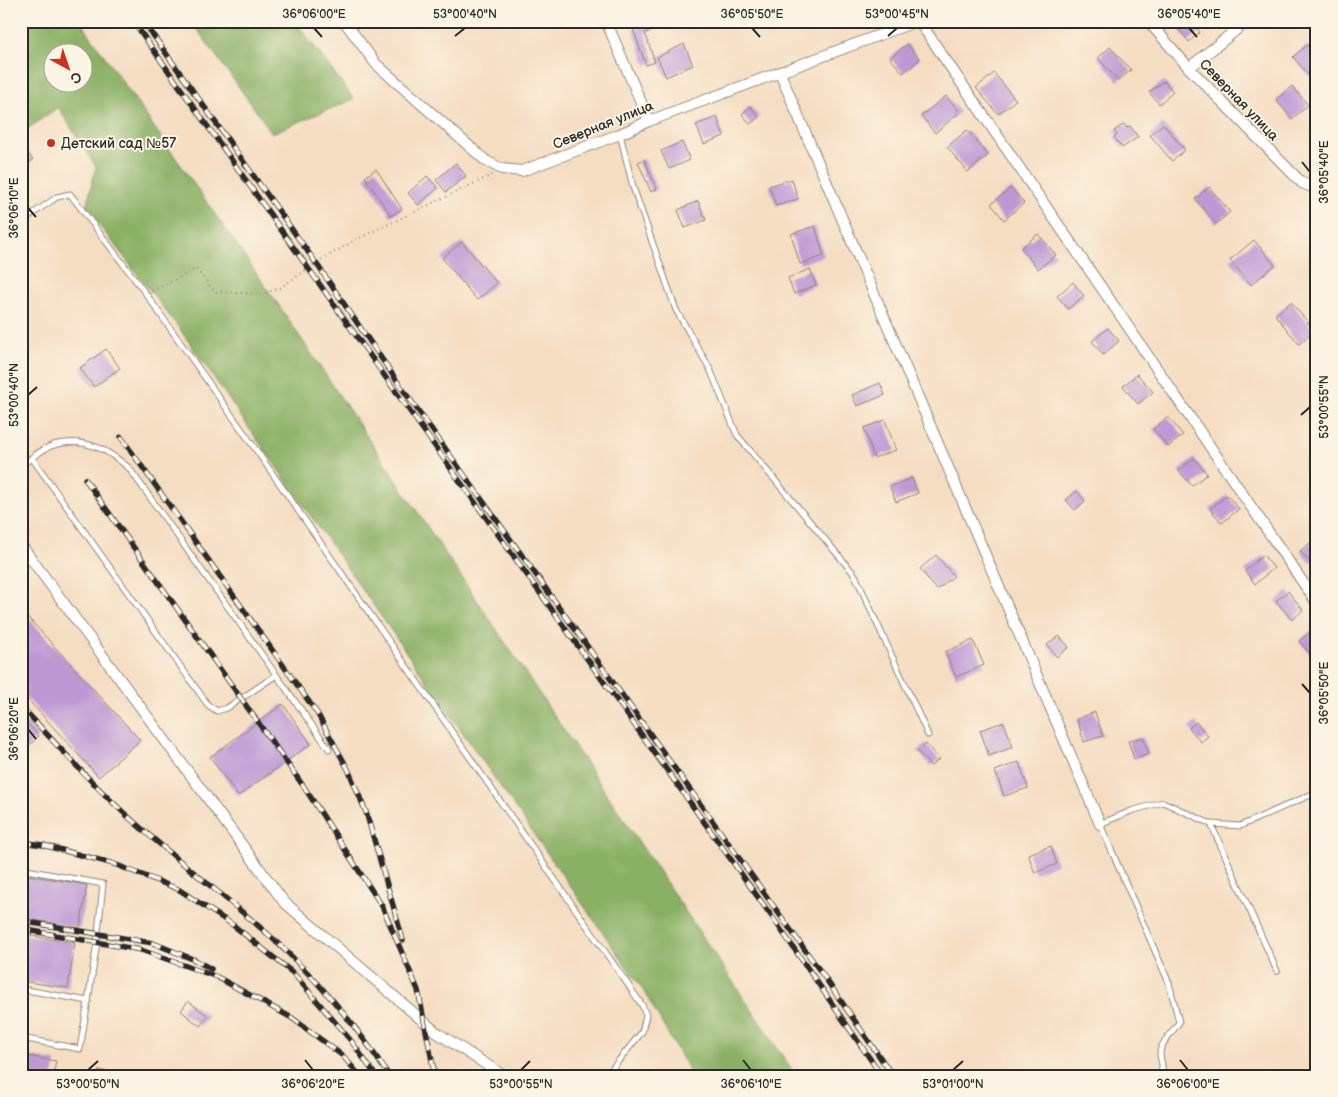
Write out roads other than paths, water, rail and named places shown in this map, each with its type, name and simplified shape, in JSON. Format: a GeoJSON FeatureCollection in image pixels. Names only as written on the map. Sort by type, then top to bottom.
{"type":"FeatureCollection","features":[{"type":"Feature","properties":{"kind":"street","name":"Северная улица"},"geometry":{"type":"LineString","coordinates":[[344,21],[376,64],[486,161],[502,169],[522,171],[649,121],[918,21]]}},
{"type":"Feature","properties":{"kind":"street"},"geometry":{"type":"LineString","coordinates":[[606,21],[649,121]]}},
{"type":"Feature","properties":{"kind":"street"},"geometry":{"type":"LineString","coordinates":[[918,21],[1317,603]]}},
{"type":"Feature","properties":{"kind":"street","name":"Северная улица"},"geometry":{"type":"LineString","coordinates":[[1148,21],[1189,68],[1302,183],[1317,189]]}},
{"type":"Feature","properties":{"kind":"street"},"geometry":{"type":"LineString","coordinates":[[1189,68],[1248,21]]}},
{"type":"Feature","properties":{"kind":"street"},"geometry":{"type":"LineString","coordinates":[[780,73],[1100,824]]}},
{"type":"Feature","properties":{"kind":"street"},"geometry":{"type":"LineString","coordinates":[[21,545],[284,902],[436,1032],[504,1076]]}},
{"type":"Feature","properties":{"kind":"lane"},"geometry":{"type":"LineString","coordinates":[[620,134],[633,187],[676,310],[710,369],[737,435],[855,575],[928,735]]}},
{"type":"Feature","properties":{"kind":"lane"},"geometry":{"type":"LineString","coordinates":[[21,222],[57,197],[70,194],[146,294],[642,1005],[646,1015],[642,1032],[606,1076]]}},
{"type":"Feature","properties":{"kind":"lane"},"geometry":{"type":"LineString","coordinates":[[21,466],[56,444],[77,442],[100,448],[114,455],[129,468],[275,676],[329,749]]}},
{"type":"Feature","properties":{"kind":"lane"},"geometry":{"type":"LineString","coordinates":[[32,458],[208,706],[217,710],[227,708],[275,676]]}},
{"type":"Feature","properties":{"kind":"lane"},"geometry":{"type":"LineString","coordinates":[[1158,1076],[1162,1072],[1163,1064],[1160,1054],[1162,1044],[1174,1032],[1179,1022],[1168,983],[1100,824],[1131,811],[1163,802],[1212,824],[1240,826],[1317,792]]}},
{"type":"Feature","properties":{"kind":"lane"},"geometry":{"type":"LineString","coordinates":[[1212,824],[1277,971]]}},
{"type":"Feature","properties":{"kind":"lane"},"geometry":{"type":"LineString","coordinates":[[21,869],[103,884],[97,942],[80,1049],[21,1038]]}},
{"type":"Feature","properties":{"kind":"lane"},"geometry":{"type":"LineString","coordinates":[[21,989],[88,1001]]}},
{"type":"Feature","properties":{"kind":"railway"},"geometry":{"type":"LineString","coordinates":[[133,21],[775,921],[882,1076]]}},
{"type":"Feature","properties":{"kind":"railway"},"geometry":{"type":"LineString","coordinates":[[143,21],[316,263],[399,384],[823,975],[893,1076]]}},
{"type":"Feature","properties":{"kind":"railway"},"geometry":{"type":"LineString","coordinates":[[121,437],[317,713],[348,769],[366,812],[403,940]]}},
{"type":"Feature","properties":{"kind":"railway"},"geometry":{"type":"LineString","coordinates":[[85,479],[304,787],[382,906],[418,990],[435,1076]]}},
{"type":"Feature","properties":{"kind":"railway"},"geometry":{"type":"LineString","coordinates":[[21,706],[84,774],[124,813],[269,935],[302,967],[334,1001],[363,1038],[389,1076]]}},
{"type":"Feature","properties":{"kind":"railway"},"geometry":{"type":"LineString","coordinates":[[21,842],[43,845],[114,864],[178,889],[233,925],[293,973],[352,1042],[376,1076]]}},
{"type":"Feature","properties":{"kind":"railway"},"geometry":{"type":"LineString","coordinates":[[21,921],[153,943],[195,960],[211,969]]}},
{"type":"Feature","properties":{"kind":"railway"},"geometry":{"type":"LineString","coordinates":[[21,929],[141,950],[217,977],[292,1018],[343,1056],[360,1076]]}},
{"type":"Feature","properties":{"kind":"place","name":"Детский сад №57"},"geometry":{"type":"Point","coordinates":[51,143]}}]}
